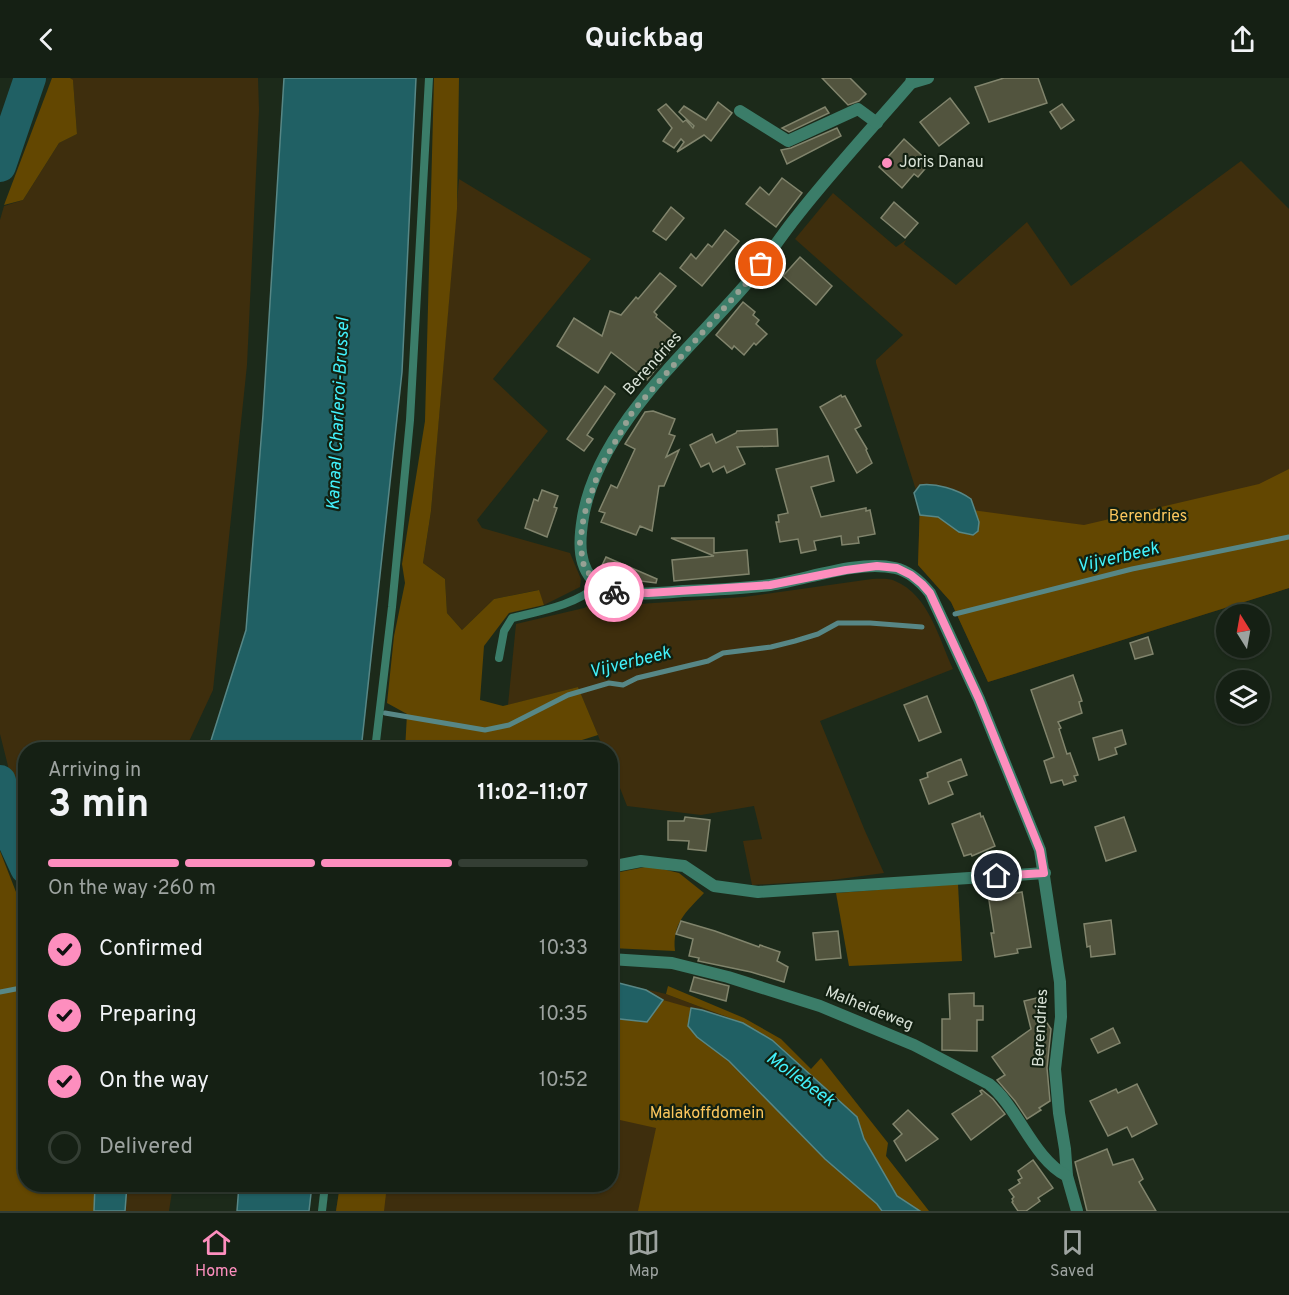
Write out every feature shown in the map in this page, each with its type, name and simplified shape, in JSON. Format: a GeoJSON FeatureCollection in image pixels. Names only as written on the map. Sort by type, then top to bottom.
{"type":"FeatureCollection","features":[{"type":"Feature","properties":{"kind":"street"},"geometry":{"type":"LineString","coordinates":[[912,81],[928,78]]}},
{"type":"Feature","properties":{"kind":"street","name":"Berendries"},"geometry":{"type":"LineString","coordinates":[[912,81],[797,215],[749,280],[633,411],[600,468],[584,515],[580,543],[584,567],[598,585],[617,593],[770,585],[877,566],[897,568],[911,575],[930,593],[979,699],[1036,839],[1044,873],[1060,982],[1061,1017],[1055,1069],[1066,1176],[1077,1211]]}},
{"type":"Feature","properties":{"kind":"street"},"geometry":{"type":"LineString","coordinates":[[741,111],[788,141],[858,109],[877,123]]}},
{"type":"Feature","properties":{"kind":"street"},"geometry":{"type":"LineString","coordinates":[[618,865],[641,861],[684,866],[714,886],[758,892],[1044,873]]}},
{"type":"Feature","properties":{"kind":"street","name":"Malheideweg"},"geometry":{"type":"LineString","coordinates":[[618,960],[672,963],[728,977],[820,1006],[914,1045],[997,1090],[1028,1135],[1057,1171],[1066,1176]]}},
{"type":"Feature","properties":{"kind":"lane"},"geometry":{"type":"LineString","coordinates":[[376,742],[392,608],[410,420],[429,78]]}},
{"type":"Feature","properties":{"kind":"lane"},"geometry":{"type":"LineString","coordinates":[[499,658],[504,631],[512,618],[555,607],[592,591],[598,585]]}},
{"type":"Feature","properties":{"kind":"lane"},"geometry":{"type":"LineString","coordinates":[[322,1211],[324,1192]]}},
{"type":"Feature","properties":{"kind":"green space"},"geometry":{"type":"Polygon","coordinates":[[[52,78],[73,80],[77,134],[59,143],[23,200],[4,205],[52,78]]]}},
{"type":"Feature","properties":{"kind":"green space"},"geometry":{"type":"Polygon","coordinates":[[[70,78],[258,78],[259,110],[247,365],[213,690],[189,742],[18,742],[18,806],[0,734],[0,220],[4,206],[23,200],[59,143],[77,134],[73,81],[70,78]]]}},
{"type":"Feature","properties":{"kind":"green space"},"geometry":{"type":"Polygon","coordinates":[[[434,78],[459,78],[457,209],[431,511],[423,563],[445,579],[447,613],[462,630],[494,599],[539,590],[544,605],[509,613],[484,646],[480,700],[503,706],[578,687],[598,735],[576,742],[405,742],[407,714],[387,703],[394,636],[405,583],[402,564],[425,421],[434,78]]]}},
{"type":"Feature","properties":{"kind":"green space"},"geometry":{"type":"Polygon","coordinates":[[[1241,161],[1289,209],[1289,588],[1238,604],[1216,604],[1216,611],[988,682],[951,602],[918,565],[920,503],[876,363],[876,360],[903,335],[795,239],[833,193],[896,247],[906,240],[904,244],[956,285],[1027,222],[1071,286],[1241,161]]]}},
{"type":"Feature","properties":{"kind":"green space"},"geometry":{"type":"Polygon","coordinates":[[[459,179],[591,259],[493,379],[548,431],[477,520],[482,528],[570,553],[581,579],[580,587],[544,605],[538,590],[494,599],[462,630],[447,613],[445,579],[423,563],[431,511],[459,179]]]}},
{"type":"Feature","properties":{"kind":"green space","name":"Berendries"},"geometry":{"type":"Polygon","coordinates":[[[1289,469],[1289,588],[1238,604],[1216,604],[1216,611],[988,682],[951,602],[918,565],[920,503],[1084,525],[1259,484],[1289,469]]]}},
{"type":"Feature","properties":{"kind":"green space"},"geometry":{"type":"Polygon","coordinates":[[[872,579],[887,579],[907,588],[925,607],[953,669],[820,721],[884,873],[832,880],[752,885],[743,841],[762,839],[754,806],[701,815],[627,806],[618,783],[618,742],[601,742],[578,687],[508,705],[516,624],[584,608],[602,599],[624,605],[744,597],[872,579]]]}},
{"type":"Feature","properties":{"kind":"green space"},"geometry":{"type":"Polygon","coordinates":[[[0,851],[18,897],[18,1192],[105,1192],[104,1211],[0,1211],[0,851]]]}},
{"type":"Feature","properties":{"kind":"green space"},"geometry":{"type":"Polygon","coordinates":[[[650,866],[679,873],[704,893],[686,912],[678,925],[675,951],[618,948],[618,872],[650,866]]]}},
{"type":"Feature","properties":{"kind":"green space"},"geometry":{"type":"Polygon","coordinates":[[[958,884],[962,961],[849,966],[836,893],[958,884]]]}},
{"type":"Feature","properties":{"kind":"green space","name":"Malakoffdomein"},"geometry":{"type":"Polygon","coordinates":[[[618,983],[666,994],[743,1023],[857,1117],[897,1196],[920,1211],[336,1211],[339,1192],[618,1192],[618,983]]]}},
{"type":"Feature","properties":{"kind":"green space"},"geometry":{"type":"Polygon","coordinates":[[[668,986],[744,1018],[781,1039],[811,1069],[821,1058],[888,1143],[886,1156],[929,1211],[920,1211],[897,1197],[864,1139],[857,1117],[772,1040],[743,1023],[666,994],[668,986]]]}},
{"type":"Feature","properties":{"kind":"green space"},"geometry":{"type":"Polygon","coordinates":[[[663,1000],[691,1008],[688,1026],[697,1037],[729,1061],[825,1159],[877,1204],[882,1211],[638,1211],[656,1128],[618,1120],[618,1019],[647,1022],[663,1000]]]}},
{"type":"Feature","properties":{"kind":"green space"},"geometry":{"type":"Polygon","coordinates":[[[126,1192],[172,1192],[169,1211],[125,1211],[126,1192]]]}},
{"type":"Feature","properties":{"kind":"green space"},"geometry":{"type":"Polygon","coordinates":[[[339,1192],[386,1192],[384,1211],[336,1211],[339,1192]]]}},
{"type":"Feature","properties":{"kind":"water","name":"Kanaal Charleroi-Brussel"},"geometry":{"type":"Polygon","coordinates":[[[284,78],[416,78],[402,372],[362,742],[211,742],[246,630],[263,415],[284,78]]]}},
{"type":"Feature","properties":{"kind":"water"},"geometry":{"type":"Polygon","coordinates":[[[920,485],[946,488],[971,499],[979,522],[978,531],[973,535],[959,532],[938,517],[920,515],[914,493],[920,485]]]}},
{"type":"Feature","properties":{"kind":"water"},"geometry":{"type":"Polygon","coordinates":[[[618,983],[646,990],[663,1000],[647,1022],[618,1019],[618,983]]]}},
{"type":"Feature","properties":{"kind":"water","name":"Mollebeek"},"geometry":{"type":"Polygon","coordinates":[[[691,1008],[743,1023],[772,1040],[857,1117],[864,1139],[897,1196],[920,1211],[882,1211],[877,1204],[825,1159],[729,1061],[697,1037],[688,1026],[691,1008]]]}},
{"type":"Feature","properties":{"kind":"water"},"geometry":{"type":"Polygon","coordinates":[[[95,1192],[126,1192],[125,1211],[94,1211],[95,1192]]]}},
{"type":"Feature","properties":{"kind":"water"},"geometry":{"type":"Polygon","coordinates":[[[238,1192],[311,1192],[309,1211],[237,1211],[238,1192]]]}},
{"type":"Feature","properties":{"kind":"building"},"geometry":{"type":"Polygon","coordinates":[[[822,78],[850,78],[866,94],[859,101],[848,105],[822,78]]]}},
{"type":"Feature","properties":{"kind":"building"},"geometry":{"type":"Polygon","coordinates":[[[1004,78],[1038,78],[1047,103],[989,122],[975,87],[1004,78]]]}},
{"type":"Feature","properties":{"kind":"building"},"geometry":{"type":"Polygon","coordinates":[[[950,98],[969,123],[939,146],[920,122],[950,98]]]}},
{"type":"Feature","properties":{"kind":"building"},"geometry":{"type":"Polygon","coordinates":[[[718,102],[732,113],[711,141],[704,135],[677,152],[684,142],[681,139],[674,148],[663,141],[672,128],[658,110],[666,104],[683,122],[686,120],[693,128],[694,126],[679,112],[684,106],[706,120],[718,102]]]}},
{"type":"Feature","properties":{"kind":"building"},"geometry":{"type":"Polygon","coordinates":[[[1062,104],[1074,120],[1061,129],[1050,112],[1062,104]]]}},
{"type":"Feature","properties":{"kind":"building"},"geometry":{"type":"Polygon","coordinates":[[[825,107],[829,113],[789,132],[782,128],[825,107]]]}},
{"type":"Feature","properties":{"kind":"building"},"geometry":{"type":"Polygon","coordinates":[[[837,128],[841,136],[787,164],[781,150],[837,128]]]}},
{"type":"Feature","properties":{"kind":"building"},"geometry":{"type":"Polygon","coordinates":[[[904,139],[930,163],[918,177],[914,174],[902,188],[879,167],[904,139]]]}},
{"type":"Feature","properties":{"kind":"building"},"geometry":{"type":"Polygon","coordinates":[[[782,178],[802,193],[776,227],[746,204],[760,187],[769,195],[782,178]]]}},
{"type":"Feature","properties":{"kind":"building"},"geometry":{"type":"Polygon","coordinates":[[[894,202],[918,223],[905,238],[881,218],[894,202]]]}},
{"type":"Feature","properties":{"kind":"building"},"geometry":{"type":"Polygon","coordinates":[[[671,207],[684,218],[666,240],[653,231],[671,207]]]}},
{"type":"Feature","properties":{"kind":"building"},"geometry":{"type":"Polygon","coordinates":[[[725,230],[739,241],[702,286],[680,268],[691,254],[696,259],[708,244],[712,247],[725,230]]]}},
{"type":"Feature","properties":{"kind":"building"},"geometry":{"type":"Polygon","coordinates":[[[800,257],[832,286],[816,305],[783,276],[800,257]]]}},
{"type":"Feature","properties":{"kind":"building"},"geometry":{"type":"Polygon","coordinates":[[[660,273],[676,286],[654,312],[656,317],[681,338],[647,380],[611,352],[598,373],[557,346],[574,318],[602,336],[610,311],[621,315],[660,273]]]}},
{"type":"Feature","properties":{"kind":"building"},"geometry":{"type":"Polygon","coordinates":[[[743,302],[755,312],[753,315],[759,320],[756,324],[767,334],[756,345],[754,343],[744,355],[734,346],[732,349],[716,335],[743,302]]]}},
{"type":"Feature","properties":{"kind":"building"},"geometry":{"type":"Polygon","coordinates":[[[605,386],[615,394],[587,435],[593,439],[584,451],[567,439],[605,386]]]}},
{"type":"Feature","properties":{"kind":"building"},"geometry":{"type":"Polygon","coordinates":[[[841,395],[845,396],[861,426],[855,429],[872,463],[857,473],[820,407],[841,395]]]}},
{"type":"Feature","properties":{"kind":"building"},"geometry":{"type":"Polygon","coordinates":[[[653,411],[675,419],[669,434],[675,436],[666,457],[679,450],[664,486],[659,486],[652,531],[640,526],[636,535],[601,522],[605,513],[599,511],[611,485],[617,488],[635,449],[625,444],[645,412],[653,411]]]}},
{"type":"Feature","properties":{"kind":"building"},"geometry":{"type":"Polygon","coordinates":[[[777,429],[778,446],[737,447],[745,464],[727,473],[724,466],[713,472],[709,463],[701,467],[690,445],[712,434],[716,443],[737,431],[777,429]]]}},
{"type":"Feature","properties":{"kind":"building"},"geometry":{"type":"Polygon","coordinates":[[[828,456],[834,481],[811,487],[821,517],[866,508],[866,511],[870,510],[875,534],[858,537],[859,543],[842,545],[841,536],[814,541],[816,550],[801,553],[798,539],[780,542],[776,522],[779,522],[778,515],[788,513],[776,469],[828,456]]]}},
{"type":"Feature","properties":{"kind":"building"},"geometry":{"type":"Polygon","coordinates":[[[542,490],[558,496],[554,507],[557,508],[547,537],[525,528],[534,499],[538,501],[542,490]]]}},
{"type":"Feature","properties":{"kind":"building"},"geometry":{"type":"Polygon","coordinates":[[[671,538],[714,538],[714,553],[747,550],[749,574],[674,581],[672,560],[714,556],[671,538]]]}},
{"type":"Feature","properties":{"kind":"building"},"geometry":{"type":"Polygon","coordinates":[[[606,557],[657,579],[656,583],[601,576],[598,574],[606,557]]]}},
{"type":"Feature","properties":{"kind":"building"},"geometry":{"type":"Polygon","coordinates":[[[1148,637],[1153,654],[1135,659],[1130,643],[1148,637]]]}},
{"type":"Feature","properties":{"kind":"building"},"geometry":{"type":"Polygon","coordinates":[[[1073,675],[1082,701],[1079,702],[1082,713],[1058,722],[1067,754],[1070,753],[1078,775],[1074,776],[1076,781],[1064,785],[1062,780],[1051,783],[1044,761],[1054,757],[1031,690],[1073,675]]]}},
{"type":"Feature","properties":{"kind":"building"},"geometry":{"type":"Polygon","coordinates":[[[927,696],[941,732],[919,741],[904,705],[927,696]]]}},
{"type":"Feature","properties":{"kind":"building"},"geometry":{"type":"Polygon","coordinates":[[[1122,730],[1126,744],[1115,748],[1117,754],[1099,760],[1093,738],[1122,730]]]}},
{"type":"Feature","properties":{"kind":"building"},"geometry":{"type":"Polygon","coordinates":[[[961,759],[967,775],[948,782],[953,794],[929,804],[920,780],[928,777],[927,773],[961,759]]]}},
{"type":"Feature","properties":{"kind":"building"},"geometry":{"type":"Polygon","coordinates":[[[980,813],[995,846],[972,856],[971,854],[964,856],[952,824],[980,813]]]}},
{"type":"Feature","properties":{"kind":"building"},"geometry":{"type":"Polygon","coordinates":[[[685,817],[710,820],[706,851],[688,849],[689,841],[668,840],[668,821],[684,821],[685,817]]]}},
{"type":"Feature","properties":{"kind":"building"},"geometry":{"type":"Polygon","coordinates":[[[1124,817],[1136,851],[1106,861],[1095,827],[1124,817]]]}},
{"type":"Feature","properties":{"kind":"building"},"geometry":{"type":"Polygon","coordinates":[[[1008,891],[1008,895],[1022,892],[1031,947],[1017,949],[1018,953],[995,957],[988,894],[1008,891]]]}},
{"type":"Feature","properties":{"kind":"building"},"geometry":{"type":"Polygon","coordinates":[[[1111,920],[1115,954],[1091,957],[1090,946],[1087,947],[1084,924],[1111,920]]]}},
{"type":"Feature","properties":{"kind":"building"},"geometry":{"type":"Polygon","coordinates":[[[681,921],[780,952],[777,961],[788,967],[784,982],[751,972],[698,961],[699,958],[689,956],[693,939],[676,934],[681,921]]]}},
{"type":"Feature","properties":{"kind":"building"},"geometry":{"type":"Polygon","coordinates":[[[838,931],[841,958],[816,960],[813,933],[838,931]]]}},
{"type":"Feature","properties":{"kind":"building"},"geometry":{"type":"Polygon","coordinates":[[[694,977],[729,986],[726,1001],[690,991],[694,977]]]}},
{"type":"Feature","properties":{"kind":"building"},"geometry":{"type":"Polygon","coordinates":[[[974,993],[974,1006],[983,1006],[983,1020],[977,1020],[977,1051],[942,1050],[942,1019],[950,1019],[949,994],[974,993]]]}},
{"type":"Feature","properties":{"kind":"building"},"geometry":{"type":"Polygon","coordinates":[[[1041,997],[1045,1020],[1051,1029],[1047,1068],[1050,1101],[1027,1119],[997,1080],[1005,1075],[992,1057],[1031,1029],[1024,1001],[1041,997]]]}},
{"type":"Feature","properties":{"kind":"building"},"geometry":{"type":"Polygon","coordinates":[[[1113,1028],[1120,1043],[1098,1053],[1091,1039],[1113,1028]]]}},
{"type":"Feature","properties":{"kind":"building"},"geometry":{"type":"Polygon","coordinates":[[[1137,1084],[1157,1124],[1132,1137],[1127,1127],[1108,1136],[1090,1101],[1116,1089],[1118,1093],[1137,1084]]]}},
{"type":"Feature","properties":{"kind":"building"},"geometry":{"type":"Polygon","coordinates":[[[982,1090],[1005,1114],[971,1140],[952,1114],[982,1094],[980,1091],[982,1090]]]}},
{"type":"Feature","properties":{"kind":"building"},"geometry":{"type":"Polygon","coordinates":[[[908,1110],[938,1139],[906,1161],[894,1141],[902,1134],[893,1124],[908,1110]]]}},
{"type":"Feature","properties":{"kind":"building"},"geometry":{"type":"Polygon","coordinates":[[[1107,1149],[1113,1165],[1133,1159],[1143,1179],[1139,1182],[1156,1211],[1087,1211],[1075,1162],[1107,1149]]]}},
{"type":"Feature","properties":{"kind":"building"},"geometry":{"type":"Polygon","coordinates":[[[1033,1160],[1053,1188],[1038,1198],[1040,1201],[1026,1211],[1018,1211],[1012,1202],[1014,1197],[1009,1190],[1020,1183],[1018,1180],[1022,1178],[1018,1171],[1033,1160]]]}},
{"type":"Feature","properties":{"kind":"waterway"},"geometry":{"type":"LineString","coordinates":[[0,166],[30,78]]}},
{"type":"Feature","properties":{"kind":"waterway","name":"Vijverbeek"},"geometry":{"type":"LineString","coordinates":[[955,614],[1132,569],[1289,537]]}},
{"type":"Feature","properties":{"kind":"waterway","name":"Vijverbeek"},"geometry":{"type":"LineString","coordinates":[[385,713],[485,730],[509,725],[568,695],[609,683],[623,685],[637,678],[708,661],[723,653],[771,647],[795,641],[818,634],[838,623],[922,627]]}},
{"type":"Feature","properties":{"kind":"waterway"},"geometry":{"type":"LineString","coordinates":[[0,781],[18,851]]}},
{"type":"Feature","properties":{"kind":"waterway"},"geometry":{"type":"LineString","coordinates":[[0,992],[18,989]]}},
{"type":"Feature","properties":{"kind":"way so far"},"geometry":{"type":"LineString","coordinates":[[614,592],[598,585],[584,567],[580,543],[584,515],[600,468],[633,411],[761,264]]}},
{"type":"Feature","properties":{"kind":"place","name":"Joris Danau"},"geometry":{"type":"Point","coordinates":[887,163]}},
{"type":"Feature","properties":{"kind":"route"},"geometry":{"type":"LineString","coordinates":[[614,592],[648,593],[770,585],[877,566],[897,568],[911,575],[930,593],[979,699],[1040,850],[1044,873],[997,876]]}}]}
